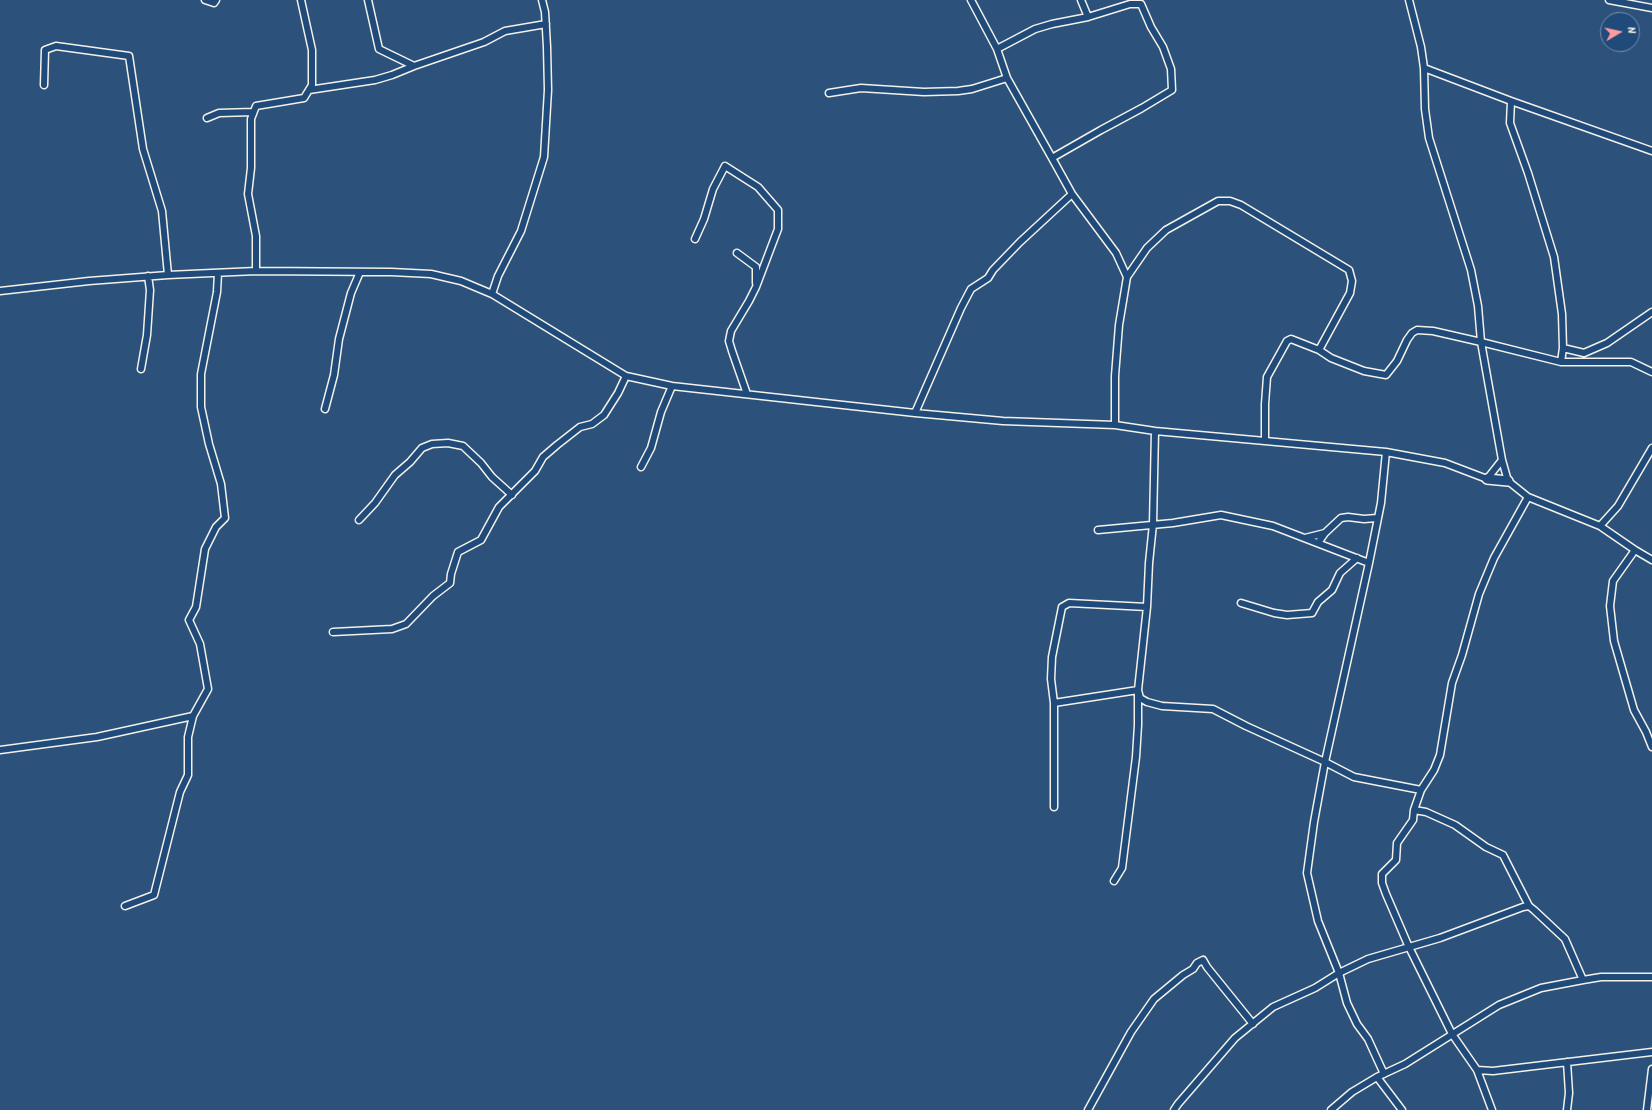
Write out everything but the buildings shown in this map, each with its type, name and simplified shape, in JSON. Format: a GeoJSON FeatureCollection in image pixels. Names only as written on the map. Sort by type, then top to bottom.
{"type":"FeatureCollection","features":[{"type":"Feature","properties":{"kind":"street"},"geometry":{"type":"LineString","coordinates":[[205,0],[214,3],[216,0]]}},
{"type":"Feature","properties":{"kind":"street"},"geometry":{"type":"LineString","coordinates":[[256,271],[256,236],[248,194],[251,168],[251,119],[256,106],[304,98],[312,85],[312,50],[301,0]]}},
{"type":"Feature","properties":{"kind":"street"},"geometry":{"type":"LineString","coordinates":[[368,0],[379,49],[414,66]]}},
{"type":"Feature","properties":{"kind":"street"},"geometry":{"type":"LineString","coordinates":[[492,294],[498,276],[521,231],[544,157],[548,90],[546,24],[542,0]]}},
{"type":"Feature","properties":{"kind":"street"},"geometry":{"type":"LineString","coordinates":[[971,0],[997,49],[1007,78],[1072,194],[1116,253],[1127,277]]}},
{"type":"Feature","properties":{"kind":"street"},"geometry":{"type":"LineString","coordinates":[[1081,0],[1088,17]]}},
{"type":"Feature","properties":{"kind":"street"},"geometry":{"type":"LineString","coordinates":[[1409,0],[1421,47],[1424,68],[1425,109],[1429,138],[1471,270],[1478,306],[1481,342],[1502,460],[1508,480],[1528,497],[1600,526],[1634,550],[1652,560]]}},
{"type":"Feature","properties":{"kind":"street"},"geometry":{"type":"LineString","coordinates":[[1609,0],[1652,8]]}},
{"type":"Feature","properties":{"kind":"street"},"geometry":{"type":"LineString","coordinates":[[997,49],[1034,29],[1088,17],[1130,4],[1141,4],[1151,27],[1163,47],[1171,68],[1172,90],[1052,158]]}},
{"type":"Feature","properties":{"kind":"street"},"geometry":{"type":"LineString","coordinates":[[309,90],[375,80],[484,42],[506,31],[546,24]]}},
{"type":"Feature","properties":{"kind":"street"},"geometry":{"type":"LineString","coordinates":[[44,85],[45,50],[50,48],[56,46],[129,56],[143,149],[162,211],[168,275]]}},
{"type":"Feature","properties":{"kind":"street"},"geometry":{"type":"LineString","coordinates":[[1424,68],[1511,101],[1652,151]]}},
{"type":"Feature","properties":{"kind":"street"},"geometry":{"type":"LineString","coordinates":[[829,93],[861,88],[924,92],[958,91],[972,89],[1007,78]]}},
{"type":"Feature","properties":{"kind":"street"},"geometry":{"type":"LineString","coordinates":[[1511,101],[1510,123],[1528,173],[1554,257],[1562,314],[1563,348],[1561,362]]}},
{"type":"Feature","properties":{"kind":"street"},"geometry":{"type":"LineString","coordinates":[[207,118],[219,113],[253,112]]}},
{"type":"Feature","properties":{"kind":"street"},"geometry":{"type":"LineString","coordinates":[[695,239],[704,219],[713,189],[725,166],[758,187],[778,210],[778,229],[756,287],[730,331],[729,341],[748,394]]}},
{"type":"Feature","properties":{"kind":"street"},"geometry":{"type":"LineString","coordinates":[[915,413],[961,308],[971,289],[988,278],[993,270],[1020,242],[1072,194]]}},
{"type":"Feature","properties":{"kind":"street"},"geometry":{"type":"LineString","coordinates":[[1115,425],[1119,325],[1127,277],[1147,248],[1166,230],[1218,201],[1230,201],[1240,205],[1349,270],[1352,281],[1350,293],[1318,350]]}},
{"type":"Feature","properties":{"kind":"street"},"geometry":{"type":"LineString","coordinates":[[737,253],[756,267],[756,287]]}},
{"type":"Feature","properties":{"kind":"street"},"geometry":{"type":"LineString","coordinates":[[0,291],[148,276],[256,271],[391,272],[430,274],[461,281],[492,294],[626,376],[672,386],[915,413],[1003,421],[1115,425],[1155,431],[1386,452],[1445,463],[1487,479],[1508,480]]}},
{"type":"Feature","properties":{"kind":"street"},"geometry":{"type":"LineString","coordinates":[[325,409],[334,375],[339,339],[351,293],[360,272]]}},
{"type":"Feature","properties":{"kind":"street"},"geometry":{"type":"LineString","coordinates":[[125,906],[154,895],[180,792],[188,775],[188,737],[193,716],[208,689],[200,644],[189,620],[196,606],[205,549],[216,527],[225,518],[221,484],[209,444],[201,407],[202,374],[217,292],[218,273]]}},
{"type":"Feature","properties":{"kind":"street"},"geometry":{"type":"LineString","coordinates":[[141,369],[147,335],[150,290],[148,276]]}},
{"type":"Feature","properties":{"kind":"street"},"geometry":{"type":"LineString","coordinates":[[1563,348],[1584,353],[1607,343],[1652,312]]}},
{"type":"Feature","properties":{"kind":"street"},"geometry":{"type":"LineString","coordinates":[[1265,441],[1267,377],[1287,341],[1291,339],[1318,350],[1331,358],[1364,371],[1386,375],[1397,361],[1407,340],[1412,333],[1418,330],[1433,331],[1561,362],[1631,362],[1652,372]]}},
{"type":"Feature","properties":{"kind":"street"},"geometry":{"type":"LineString","coordinates":[[333,632],[392,629],[406,624],[433,596],[450,583],[451,574],[458,552],[481,540],[499,506],[535,471],[543,457],[557,444],[580,427],[592,424],[604,415],[618,393],[626,376]]}},
{"type":"Feature","properties":{"kind":"street"},"geometry":{"type":"LineString","coordinates":[[641,467],[651,448],[660,412],[672,386]]}},
{"type":"Feature","properties":{"kind":"street"},"geometry":{"type":"LineString","coordinates":[[1114,881],[1122,868],[1136,751],[1138,690],[1147,607],[1149,562],[1153,524],[1155,431]]}},
{"type":"Feature","properties":{"kind":"street"},"geometry":{"type":"LineString","coordinates":[[359,520],[375,503],[395,475],[410,462],[422,448],[432,444],[448,443],[463,446],[481,463],[492,477],[512,495]]}},
{"type":"Feature","properties":{"kind":"street"},"geometry":{"type":"LineString","coordinates":[[1600,526],[1618,506],[1652,448]]}},
{"type":"Feature","properties":{"kind":"street"},"geometry":{"type":"LineString","coordinates":[[1384,1074],[1368,1039],[1357,1024],[1347,1003],[1339,973],[1318,921],[1307,873],[1314,822],[1325,762],[1381,503],[1386,452]]}},
{"type":"Feature","properties":{"kind":"street"},"geometry":{"type":"LineString","coordinates":[[1487,479],[1502,460]]}},
{"type":"Feature","properties":{"kind":"street"},"geometry":{"type":"LineString","coordinates":[[1492,1110],[1476,1070],[1452,1034],[1409,948],[1382,883],[1382,874],[1396,860],[1397,843],[1413,820],[1414,810],[1421,790],[1434,770],[1440,755],[1452,683],[1462,655],[1479,594],[1494,558],[1528,497]]}},
{"type":"Feature","properties":{"kind":"street"},"geometry":{"type":"LineString","coordinates":[[1098,530],[1173,523],[1221,515],[1273,526],[1369,562]]}},
{"type":"Feature","properties":{"kind":"street"},"geometry":{"type":"LineString","coordinates":[[1318,543],[1325,533],[1341,518],[1377,518]]}},
{"type":"Feature","properties":{"kind":"street"},"geometry":{"type":"LineString","coordinates":[[1305,538],[1325,533]]}},
{"type":"Feature","properties":{"kind":"street"},"geometry":{"type":"LineString","coordinates":[[1634,550],[1614,581],[1610,606],[1614,641],[1634,710],[1649,732],[1652,747]]}},
{"type":"Feature","properties":{"kind":"street"},"geometry":{"type":"LineString","coordinates":[[1241,603],[1274,614],[1287,615],[1312,613],[1318,602],[1332,590],[1340,573],[1357,558]]}},
{"type":"Feature","properties":{"kind":"street"},"geometry":{"type":"LineString","coordinates":[[1054,807],[1054,703],[1051,679],[1052,657],[1062,608],[1064,604],[1069,603],[1147,607]]}},
{"type":"Feature","properties":{"kind":"street"},"geometry":{"type":"LineString","coordinates":[[1138,690],[1140,698],[1147,702],[1162,706],[1213,709],[1354,777],[1421,790]]}},
{"type":"Feature","properties":{"kind":"street"},"geometry":{"type":"LineString","coordinates":[[1054,703],[1138,690]]}},
{"type":"Feature","properties":{"kind":"street"},"geometry":{"type":"LineString","coordinates":[[0,750],[97,737],[193,716]]}},
{"type":"Feature","properties":{"kind":"street"},"geometry":{"type":"LineString","coordinates":[[1414,810],[1426,812],[1455,825],[1486,847],[1503,855],[1529,906],[1565,939],[1583,980]]}},
{"type":"Feature","properties":{"kind":"street"},"geometry":{"type":"LineString","coordinates":[[1174,1110],[1235,1038],[1273,1007],[1315,988],[1339,973],[1368,959],[1409,948],[1529,906]]}},
{"type":"Feature","properties":{"kind":"street"},"geometry":{"type":"LineString","coordinates":[[1088,1110],[1131,1032],[1154,999],[1203,960],[1253,1024]]}},
{"type":"Feature","properties":{"kind":"street"},"geometry":{"type":"LineString","coordinates":[[1331,1110],[1352,1092],[1377,1077],[1405,1064],[1499,1005],[1541,988],[1583,980],[1601,977],[1652,977]]}},
{"type":"Feature","properties":{"kind":"street"},"geometry":{"type":"LineString","coordinates":[[1476,1070],[1493,1071],[1652,1052]]}},
{"type":"Feature","properties":{"kind":"street"},"geometry":{"type":"LineString","coordinates":[[1566,1110],[1569,1093],[1567,1062]]}},
{"type":"Feature","properties":{"kind":"street"},"geometry":{"type":"LineString","coordinates":[[1647,1110],[1652,1069]]}},
{"type":"Feature","properties":{"kind":"street"},"geometry":{"type":"LineString","coordinates":[[1377,1077],[1402,1110]]}}]}
